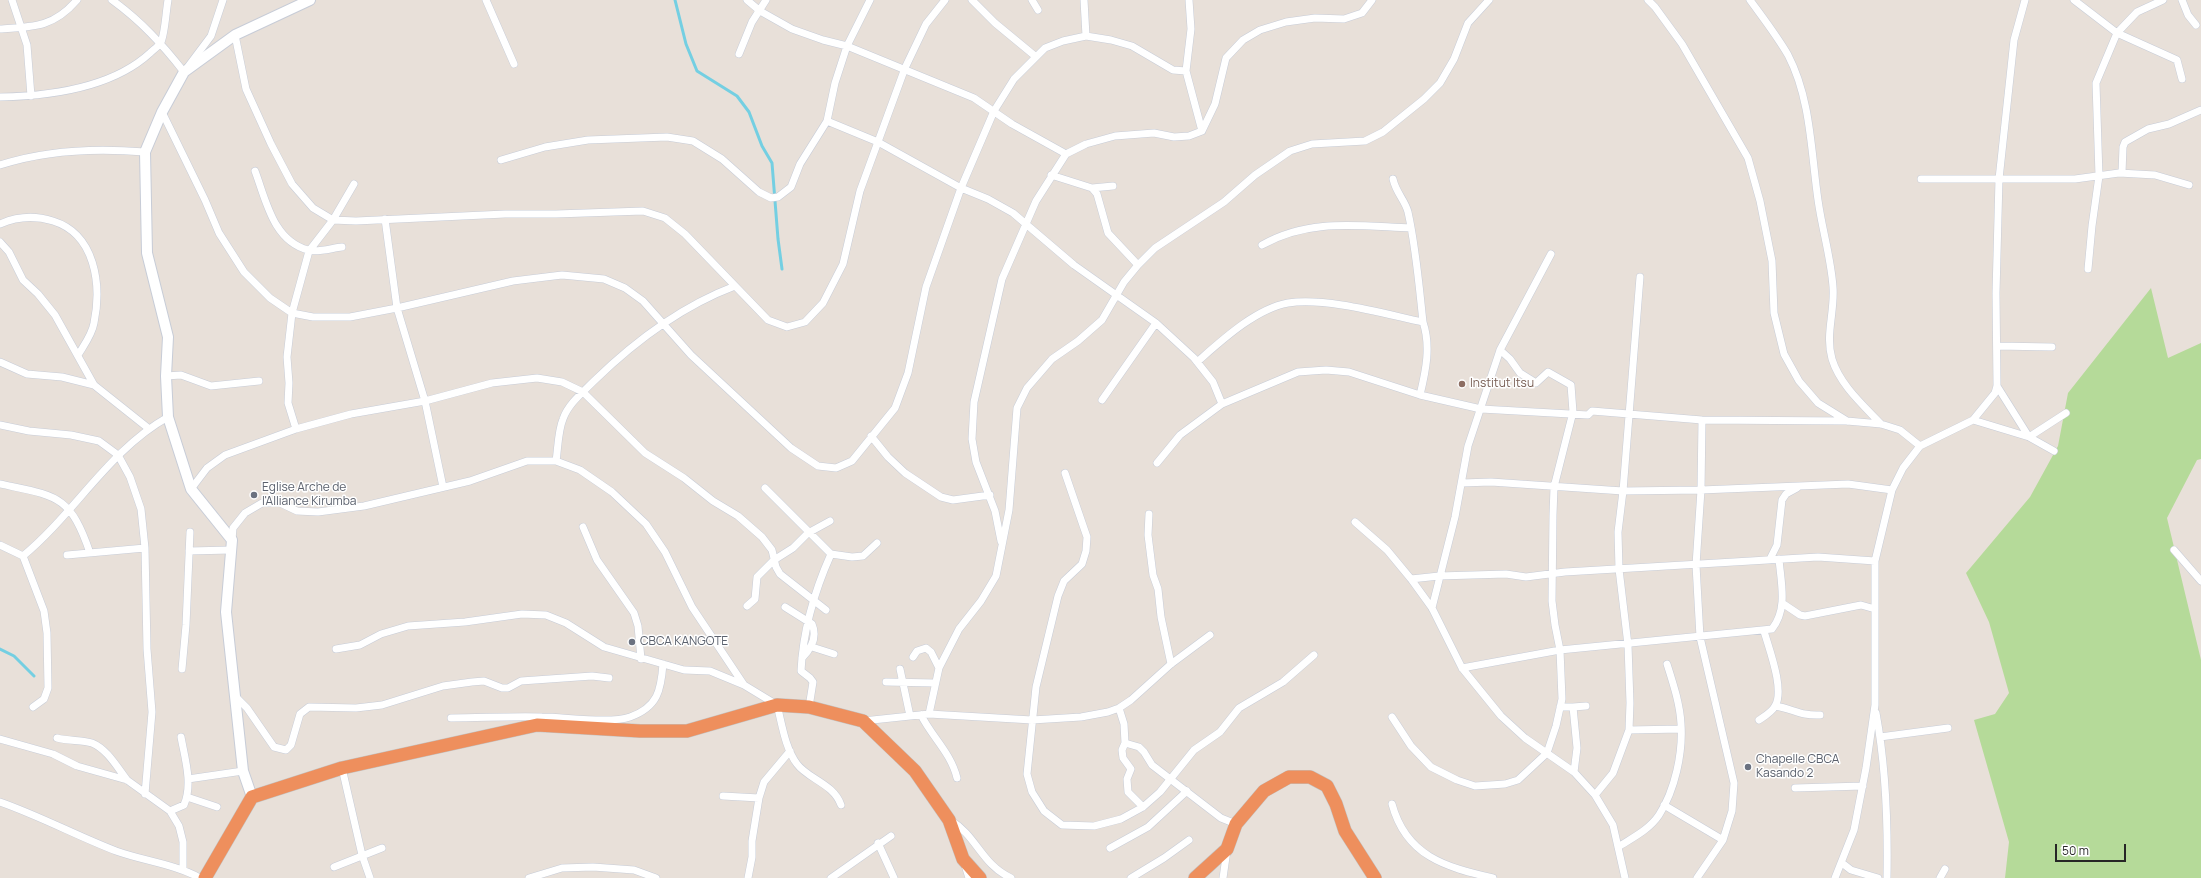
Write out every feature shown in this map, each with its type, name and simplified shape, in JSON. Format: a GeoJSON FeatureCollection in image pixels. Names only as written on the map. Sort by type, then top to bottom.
{"type":"FeatureCollection","features":[{"type":"Feature","properties":{"kind":"highway"},"geometry":{"type":"LineString","coordinates":[[205,878],[252,798],[342,768],[537,725],[640,731],[687,731],[777,705],[809,707],[863,721],[915,771],[949,820],[963,859],[980,878]]}},
{"type":"Feature","properties":{"kind":"highway"},"geometry":{"type":"LineString","coordinates":[[1195,878],[1227,849],[1236,824],[1264,791],[1289,777],[1310,777],[1327,786],[1336,804],[1345,831],[1375,878]]}},
{"type":"Feature","properties":{"kind":"street"},"geometry":{"type":"LineString","coordinates":[[12,0],[29,56],[31,96]]}},
{"type":"Feature","properties":{"kind":"street"},"geometry":{"type":"LineString","coordinates":[[0,29],[45,24],[58,18],[77,0]]}},
{"type":"Feature","properties":{"kind":"street"},"geometry":{"type":"LineString","coordinates":[[112,0],[134,16],[161,42],[184,72]]}},
{"type":"Feature","properties":{"kind":"street"},"geometry":{"type":"LineString","coordinates":[[0,97],[31,96],[78,87],[108,78],[140,61],[161,42],[168,0]]}},
{"type":"Feature","properties":{"kind":"street"},"geometry":{"type":"LineString","coordinates":[[223,0],[211,36],[184,72],[162,112],[145,152],[147,253],[168,337],[166,376],[168,417],[191,489],[231,545]]}},
{"type":"Feature","properties":{"kind":"street"},"geometry":{"type":"LineString","coordinates":[[184,72],[235,35],[310,0]]}},
{"type":"Feature","properties":{"kind":"street"},"geometry":{"type":"LineString","coordinates":[[486,0],[514,64]]}},
{"type":"Feature","properties":{"kind":"street"},"geometry":{"type":"LineString","coordinates":[[747,0],[760,11],[792,29],[822,40],[847,46],[905,68],[974,98],[1012,124],[1066,154]]}},
{"type":"Feature","properties":{"kind":"street"},"geometry":{"type":"LineString","coordinates":[[739,54],[752,22],[766,0]]}},
{"type":"Feature","properties":{"kind":"street"},"geometry":{"type":"LineString","coordinates":[[501,160],[545,147],[588,140],[667,137],[693,141],[722,159],[759,192],[771,198],[778,197],[791,187],[800,164],[827,121],[835,83],[847,46],[870,0]]}},
{"type":"Feature","properties":{"kind":"street"},"geometry":{"type":"LineString","coordinates":[[235,35],[246,89],[271,144],[292,184],[314,208],[333,220],[356,221],[644,211],[665,218],[685,234],[768,320],[787,327],[805,322],[823,303],[842,264],[860,191],[905,68],[926,24],[945,0]]}},
{"type":"Feature","properties":{"kind":"street"},"geometry":{"type":"LineString","coordinates":[[972,0],[995,23],[1035,56]]}},
{"type":"Feature","properties":{"kind":"street"},"geometry":{"type":"LineString","coordinates":[[1032,0],[1038,10]]}},
{"type":"Feature","properties":{"kind":"street"},"geometry":{"type":"LineString","coordinates":[[1084,0],[1086,36]]}},
{"type":"Feature","properties":{"kind":"street"},"geometry":{"type":"LineString","coordinates":[[1189,0],[1191,29],[1186,71],[1202,130]]}},
{"type":"Feature","properties":{"kind":"street"},"geometry":{"type":"LineString","coordinates":[[1002,546],[990,495],[976,462],[972,439],[974,402],[1002,279],[1036,201],[1051,174],[1066,154],[1086,144],[1115,136],[1154,134],[1174,137],[1189,136],[1202,130],[1215,104],[1226,58],[1243,40],[1260,30],[1286,22],[1315,18],[1344,19],[1362,13],[1372,0]]}},
{"type":"Feature","properties":{"kind":"street"},"geometry":{"type":"LineString","coordinates":[[929,714],[939,668],[959,629],[981,601],[996,576],[1009,510],[1017,408],[1027,388],[1052,359],[1078,341],[1102,320],[1117,294],[1138,265],[1155,248],[1224,202],[1255,175],[1290,151],[1312,144],[1366,140],[1383,132],[1440,83],[1454,59],[1468,23],[1489,0]]}},
{"type":"Feature","properties":{"kind":"street"},"geometry":{"type":"LineString","coordinates":[[1648,0],[1655,7],[1682,44],[1748,158],[1760,201],[1772,261],[1774,313],[1784,354],[1799,381],[1818,403],[1847,421]]}},
{"type":"Feature","properties":{"kind":"street"},"geometry":{"type":"LineString","coordinates":[[1750,0],[1788,56],[1802,93],[1810,130],[1818,200],[1833,287],[1829,337],[1832,359],[1839,375],[1858,400],[1881,424]]}},
{"type":"Feature","properties":{"kind":"street"},"geometry":{"type":"LineString","coordinates":[[1835,878],[1854,830],[1863,786],[1875,705],[1875,561],[1892,490],[1903,468],[1920,446],[1973,420],[1995,393],[1997,386],[1996,293],[1999,179],[2014,40],[2025,0]]}},
{"type":"Feature","properties":{"kind":"street"},"geometry":{"type":"LineString","coordinates":[[2074,0],[2117,33],[2177,60],[2182,79]]}},
{"type":"Feature","properties":{"kind":"street"},"geometry":{"type":"LineString","coordinates":[[2088,268],[2092,226],[2100,176],[2096,83],[2117,33],[2137,12],[2163,0]]}},
{"type":"Feature","properties":{"kind":"street"},"geometry":{"type":"LineString","coordinates":[[2182,0],[2188,15],[2196,25]]}},
{"type":"Feature","properties":{"kind":"street"},"geometry":{"type":"LineString","coordinates":[[162,112],[205,200],[219,233],[231,252],[244,272],[264,293],[292,313],[313,317],[350,317],[397,308],[513,281],[562,275],[604,279],[625,288],[643,301],[692,355],[791,448],[818,466],[836,468],[852,461],[895,408],[908,373],[926,287],[961,188],[994,111],[1014,79],[1035,56],[1045,48],[1064,41],[1086,36],[1111,40],[1132,46],[1173,70],[1186,71]]}},
{"type":"Feature","properties":{"kind":"street"},"geometry":{"type":"LineString","coordinates":[[2122,173],[2123,147],[2125,142],[2148,129],[2170,124],[2201,110]]}},
{"type":"Feature","properties":{"kind":"street"},"geometry":{"type":"LineString","coordinates":[[827,121],[878,142],[961,188],[988,199],[1012,213],[1074,265],[1156,323],[1197,362],[1213,382],[1222,404]]}},
{"type":"Feature","properties":{"kind":"street"},"geometry":{"type":"LineString","coordinates":[[0,165],[14,160],[68,152],[116,149],[145,152]]}},
{"type":"Feature","properties":{"kind":"street"},"geometry":{"type":"LineString","coordinates":[[255,171],[276,227],[294,244],[309,251],[342,247]]}},
{"type":"Feature","properties":{"kind":"street"},"geometry":{"type":"LineString","coordinates":[[1921,179],[2075,179],[2122,173],[2155,175],[2189,185]]}},
{"type":"Feature","properties":{"kind":"street"},"geometry":{"type":"LineString","coordinates":[[1051,174],[1092,188],[1113,186]]}},
{"type":"Feature","properties":{"kind":"street"},"geometry":{"type":"LineString","coordinates":[[1393,179],[1400,198],[1405,205],[1415,246],[1423,322],[1426,332],[1427,359],[1420,394]]}},
{"type":"Feature","properties":{"kind":"street"},"geometry":{"type":"LineString","coordinates":[[296,429],[288,403],[289,384],[287,356],[292,313],[309,251],[333,220],[354,184]]}},
{"type":"Feature","properties":{"kind":"street"},"geometry":{"type":"LineString","coordinates":[[1092,188],[1097,194],[1108,233],[1138,265]]}},
{"type":"Feature","properties":{"kind":"street"},"geometry":{"type":"LineString","coordinates":[[0,224],[13,218],[39,216],[65,224],[83,240],[93,263],[98,291],[94,324],[88,340],[78,355]]}},
{"type":"Feature","properties":{"kind":"street"},"geometry":{"type":"LineString","coordinates":[[385,219],[397,308],[425,401],[443,487]]}},
{"type":"Feature","properties":{"kind":"street"},"geometry":{"type":"LineString","coordinates":[[1262,245],[1306,227],[1346,225],[1410,228]]}},
{"type":"Feature","properties":{"kind":"street"},"geometry":{"type":"LineString","coordinates":[[0,242],[9,252],[23,280],[38,294],[55,315],[94,385],[148,428]]}},
{"type":"Feature","properties":{"kind":"street"},"geometry":{"type":"LineString","coordinates":[[1432,608],[1455,517],[1468,446],[1500,350],[1551,254]]}},
{"type":"Feature","properties":{"kind":"street"},"geometry":{"type":"LineString","coordinates":[[1595,795],[1613,773],[1628,730],[1630,702],[1628,645],[1619,569],[1618,532],[1623,491],[1640,277]]}},
{"type":"Feature","properties":{"kind":"street"},"geometry":{"type":"LineString","coordinates":[[556,461],[562,419],[583,392],[613,363],[663,324],[713,295],[735,286]]}},
{"type":"Feature","properties":{"kind":"street"},"geometry":{"type":"LineString","coordinates":[[1197,362],[1226,336],[1258,315],[1288,303],[1337,305],[1423,322]]}},
{"type":"Feature","properties":{"kind":"street"},"geometry":{"type":"LineString","coordinates":[[1102,400],[1156,323]]}},
{"type":"Feature","properties":{"kind":"street"},"geometry":{"type":"LineString","coordinates":[[1997,346],[2052,347]]}},
{"type":"Feature","properties":{"kind":"street"},"geometry":{"type":"LineString","coordinates":[[1392,717],[1411,746],[1431,768],[1457,780],[1476,786],[1505,784],[1518,780],[1547,753],[1560,707],[1563,676],[1555,625],[1552,574],[1554,487],[1573,412],[1571,384],[1548,372],[1536,383],[1520,373],[1500,350]]}},
{"type":"Feature","properties":{"kind":"street"},"geometry":{"type":"LineString","coordinates":[[0,362],[27,374],[62,377],[94,385]]}},
{"type":"Feature","properties":{"kind":"street"},"geometry":{"type":"LineString","coordinates":[[1157,463],[1180,435],[1222,404],[1298,372],[1326,370],[1349,372],[1420,394],[1481,409],[1573,412],[1588,415],[1592,411],[1702,420],[1847,421],[1881,424],[1900,430],[1920,446]]}},
{"type":"Feature","properties":{"kind":"street"},"geometry":{"type":"LineString","coordinates":[[166,376],[181,375],[211,386],[259,381]]}},
{"type":"Feature","properties":{"kind":"street"},"geometry":{"type":"LineString","coordinates":[[191,489],[207,468],[225,455],[296,429],[351,414],[425,401],[492,382],[537,378],[562,382],[583,392],[645,453],[684,478],[713,501],[738,516],[762,537],[772,550],[776,568],[780,574],[826,610]]}},
{"type":"Feature","properties":{"kind":"street"},"geometry":{"type":"LineString","coordinates":[[1997,386],[2029,437]]}},
{"type":"Feature","properties":{"kind":"street"},"geometry":{"type":"LineString","coordinates":[[2029,437],[2066,413]]}},
{"type":"Feature","properties":{"kind":"street"},"geometry":{"type":"LineString","coordinates":[[23,556],[40,542],[118,455],[148,428],[168,417]]}},
{"type":"Feature","properties":{"kind":"street"},"geometry":{"type":"LineString","coordinates":[[1697,878],[1723,840],[1732,811],[1734,783],[1700,638],[1696,565],[1701,490],[1702,420]]}},
{"type":"Feature","properties":{"kind":"street"},"geometry":{"type":"LineString","coordinates":[[1973,420],[2029,437],[2054,450]]}},
{"type":"Feature","properties":{"kind":"street"},"geometry":{"type":"LineString","coordinates":[[0,424],[29,431],[71,435],[99,441],[118,455],[130,477],[141,509],[145,548],[147,649],[152,712],[145,794]]}},
{"type":"Feature","properties":{"kind":"street"},"geometry":{"type":"LineString","coordinates":[[871,436],[888,457],[905,473],[941,497],[953,500],[990,495]]}},
{"type":"Feature","properties":{"kind":"street"},"geometry":{"type":"LineString","coordinates":[[252,798],[242,771],[226,612],[233,528],[246,513],[262,503],[280,503],[297,511],[318,512],[364,506],[470,481],[527,461],[556,461],[580,470],[612,492],[646,524],[665,552],[692,607],[744,685]]}},
{"type":"Feature","properties":{"kind":"street"},"geometry":{"type":"LineString","coordinates":[[1065,473],[1087,537],[1086,551],[1082,564],[1064,581],[1058,596],[1036,687],[1027,774],[1032,792],[1044,811],[1062,825],[1094,826],[1121,819],[1143,807],[1160,792],[1170,777],[1194,750],[1220,732],[1239,708],[1283,682],[1314,655]]}},
{"type":"Feature","properties":{"kind":"street"},"geometry":{"type":"LineString","coordinates":[[1462,483],[1491,482],[1623,491],[1701,490],[1848,484],[1892,490]]}},
{"type":"Feature","properties":{"kind":"street"},"geometry":{"type":"LineString","coordinates":[[0,484],[49,494],[69,508],[79,522],[90,553]]}},
{"type":"Feature","properties":{"kind":"street"},"geometry":{"type":"LineString","coordinates":[[1770,560],[1777,545],[1782,500],[1786,494],[1803,486]]}},
{"type":"Feature","properties":{"kind":"street"},"geometry":{"type":"LineString","coordinates":[[765,488],[808,533],[831,554],[852,557],[862,556],[878,543]]}},
{"type":"Feature","properties":{"kind":"street"},"geometry":{"type":"LineString","coordinates":[[1149,514],[1148,535],[1153,575],[1158,589],[1161,617],[1172,664]]}},
{"type":"Feature","properties":{"kind":"street"},"geometry":{"type":"LineString","coordinates":[[747,606],[755,599],[757,577],[774,560],[793,548],[808,533],[830,521]]}},
{"type":"Feature","properties":{"kind":"street"},"geometry":{"type":"LineString","coordinates":[[1355,522],[1387,550],[1411,579],[1432,608],[1462,668],[1501,716],[1525,738],[1574,772],[1595,795],[1613,825],[1625,878]]}},
{"type":"Feature","properties":{"kind":"street"},"geometry":{"type":"LineString","coordinates":[[583,527],[597,560],[634,613],[638,626],[641,659]]}},
{"type":"Feature","properties":{"kind":"street"},"geometry":{"type":"LineString","coordinates":[[182,669],[186,625],[190,532]]}},
{"type":"Feature","properties":{"kind":"street"},"geometry":{"type":"LineString","coordinates":[[188,551],[231,545]]}},
{"type":"Feature","properties":{"kind":"street"},"geometry":{"type":"LineString","coordinates":[[0,546],[23,556],[44,611],[47,640],[48,688],[44,699],[33,707]]}},
{"type":"Feature","properties":{"kind":"street"},"geometry":{"type":"LineString","coordinates":[[66,555],[145,548]]}},
{"type":"Feature","properties":{"kind":"street"},"geometry":{"type":"LineString","coordinates":[[2174,550],[2201,581]]}},
{"type":"Feature","properties":{"kind":"street"},"geometry":{"type":"LineString","coordinates":[[809,707],[813,682],[801,671],[802,646],[813,600],[831,554]]}},
{"type":"Feature","properties":{"kind":"street"},"geometry":{"type":"LineString","coordinates":[[1411,579],[1439,576],[1506,574],[1526,577],[1619,569],[1818,557],[1875,561]]}},
{"type":"Feature","properties":{"kind":"street"},"geometry":{"type":"LineString","coordinates":[[1462,668],[1560,650],[1700,638],[1772,629],[1776,623],[1783,598],[1779,559]]}},
{"type":"Feature","properties":{"kind":"street"},"geometry":{"type":"LineString","coordinates":[[1782,603],[1800,615],[1805,616],[1861,605],[1875,609]]}},
{"type":"Feature","properties":{"kind":"street"},"geometry":{"type":"LineString","coordinates":[[786,607],[808,621],[814,628],[812,647],[802,658]]}},
{"type":"Feature","properties":{"kind":"street"},"geometry":{"type":"LineString","coordinates":[[336,649],[360,645],[381,634],[408,626],[465,622],[522,614],[546,615],[566,623],[604,647],[641,659],[684,670],[710,671],[744,685],[777,705],[790,751],[797,764],[838,796],[841,805]]}},
{"type":"Feature","properties":{"kind":"street"},"geometry":{"type":"LineString","coordinates":[[1759,720],[1776,706],[1779,697],[1778,685],[1764,631]]}},
{"type":"Feature","properties":{"kind":"street"},"geometry":{"type":"LineString","coordinates":[[863,721],[929,714],[1032,720],[1081,717],[1120,708],[1172,664],[1210,635]]}},
{"type":"Feature","properties":{"kind":"street"},"geometry":{"type":"LineString","coordinates":[[812,647],[834,654]]}},
{"type":"Feature","properties":{"kind":"street"},"geometry":{"type":"LineString","coordinates":[[913,657],[917,651],[926,648],[931,652],[939,668]]}},
{"type":"Feature","properties":{"kind":"street"},"geometry":{"type":"LineString","coordinates":[[451,718],[541,716],[614,719],[630,717],[645,709],[656,698],[661,689],[663,664]]}},
{"type":"Feature","properties":{"kind":"street"},"geometry":{"type":"LineString","coordinates":[[1618,847],[1644,830],[1658,816],[1670,794],[1675,774],[1681,729],[1676,692],[1667,664]]}},
{"type":"Feature","properties":{"kind":"street"},"geometry":{"type":"LineString","coordinates":[[900,669],[904,682],[910,716]]}},
{"type":"Feature","properties":{"kind":"street"},"geometry":{"type":"LineString","coordinates":[[235,695],[247,708],[274,747],[286,750],[291,745],[300,714],[309,707],[356,708],[382,705],[443,686],[472,682],[484,681],[508,688],[521,681],[592,676],[609,678]]}},
{"type":"Feature","properties":{"kind":"street"},"geometry":{"type":"LineString","coordinates":[[886,682],[935,682]]}},
{"type":"Feature","properties":{"kind":"street"},"geometry":{"type":"LineString","coordinates":[[1875,705],[1880,737],[1886,804],[1887,878]]}},
{"type":"Feature","properties":{"kind":"street"},"geometry":{"type":"LineString","coordinates":[[1560,707],[1586,706]]}},
{"type":"Feature","properties":{"kind":"street"},"geometry":{"type":"LineString","coordinates":[[1776,706],[1792,708],[1804,716],[1820,715]]}},
{"type":"Feature","properties":{"kind":"street"},"geometry":{"type":"LineString","coordinates":[[1573,707],[1577,748],[1574,772]]}},
{"type":"Feature","properties":{"kind":"street"},"geometry":{"type":"LineString","coordinates":[[1120,708],[1124,724],[1126,743],[1122,750],[1123,758],[1131,769],[1127,779],[1128,792],[1143,807]]}},
{"type":"Feature","properties":{"kind":"street"},"geometry":{"type":"LineString","coordinates":[[921,715],[926,726],[948,754],[954,766],[957,778]]}},
{"type":"Feature","properties":{"kind":"street"},"geometry":{"type":"LineString","coordinates":[[1880,737],[1948,728]]}},
{"type":"Feature","properties":{"kind":"street"},"geometry":{"type":"LineString","coordinates":[[1628,730],[1681,729]]}},
{"type":"Feature","properties":{"kind":"street"},"geometry":{"type":"LineString","coordinates":[[170,811],[184,805],[187,797],[188,779],[181,737]]}},
{"type":"Feature","properties":{"kind":"street"},"geometry":{"type":"LineString","coordinates":[[57,738],[71,742],[91,743],[111,759],[126,780],[170,811],[178,826],[182,842],[182,868]]}},
{"type":"Feature","properties":{"kind":"street"},"geometry":{"type":"LineString","coordinates":[[0,739],[53,754],[85,768],[126,780]]}},
{"type":"Feature","properties":{"kind":"street"},"geometry":{"type":"LineString","coordinates":[[1126,743],[1139,747],[1152,765],[1170,777],[1221,818],[1236,824]]}},
{"type":"Feature","properties":{"kind":"street"},"geometry":{"type":"LineString","coordinates":[[748,878],[752,857],[752,841],[758,798],[764,782],[790,751]]}},
{"type":"Feature","properties":{"kind":"street"},"geometry":{"type":"LineString","coordinates":[[342,768],[362,855],[370,878]]}},
{"type":"Feature","properties":{"kind":"street"},"geometry":{"type":"LineString","coordinates":[[188,779],[242,771]]}},
{"type":"Feature","properties":{"kind":"street"},"geometry":{"type":"LineString","coordinates":[[1795,788],[1863,786]]}},
{"type":"Feature","properties":{"kind":"street"},"geometry":{"type":"LineString","coordinates":[[1110,848],[1119,845],[1148,827],[1187,791]]}},
{"type":"Feature","properties":{"kind":"street"},"geometry":{"type":"LineString","coordinates":[[723,796],[758,798]]}},
{"type":"Feature","properties":{"kind":"street"},"geometry":{"type":"LineString","coordinates":[[187,797],[217,807]]}},
{"type":"Feature","properties":{"kind":"street"},"geometry":{"type":"LineString","coordinates":[[0,802],[29,812],[84,839],[119,852],[182,868],[200,878]]}},
{"type":"Feature","properties":{"kind":"street"},"geometry":{"type":"LineString","coordinates":[[1392,804],[1398,825],[1408,840],[1417,848],[1433,859],[1474,874],[1493,878]]}},
{"type":"Feature","properties":{"kind":"street"},"geometry":{"type":"LineString","coordinates":[[1664,804],[1723,840]]}},
{"type":"Feature","properties":{"kind":"street"},"geometry":{"type":"LineString","coordinates":[[949,820],[962,827],[997,872],[1011,878]]}},
{"type":"Feature","properties":{"kind":"street"},"geometry":{"type":"LineString","coordinates":[[831,878],[878,843],[890,836]]}},
{"type":"Feature","properties":{"kind":"street"},"geometry":{"type":"LineString","coordinates":[[1131,878],[1164,858],[1189,840]]}},
{"type":"Feature","properties":{"kind":"street"},"geometry":{"type":"LineString","coordinates":[[878,843],[894,878]]}},
{"type":"Feature","properties":{"kind":"street"},"geometry":{"type":"LineString","coordinates":[[334,867],[382,848]]}},
{"type":"Feature","properties":{"kind":"street"},"geometry":{"type":"LineString","coordinates":[[1224,877],[1227,849]]}},
{"type":"Feature","properties":{"kind":"street"},"geometry":{"type":"LineString","coordinates":[[963,859],[969,878]]}},
{"type":"Feature","properties":{"kind":"street"},"geometry":{"type":"LineString","coordinates":[[1842,863],[1851,870],[1878,878]]}},
{"type":"Feature","properties":{"kind":"street"},"geometry":{"type":"LineString","coordinates":[[529,878],[562,868],[593,867],[634,870],[656,878]]}},
{"type":"Feature","properties":{"kind":"street"},"geometry":{"type":"LineString","coordinates":[[1940,878],[1945,869]]}},
{"type":"Feature","properties":{"kind":"green space"},"geometry":{"type":"Polygon","coordinates":[[[2151,288],[2168,358],[2201,343],[2201,459],[2197,460],[2167,518],[2201,660],[2201,878],[2005,878],[2009,842],[1974,720],[1995,714],[2009,693],[1989,622],[1966,573],[2030,497],[2058,446],[2068,393],[2151,288]]]}},
{"type":"Feature","properties":{"kind":"waterway"},"geometry":{"type":"LineString","coordinates":[[675,0],[686,44],[697,71],[737,96],[749,112],[762,146],[772,163],[782,269]]}},
{"type":"Feature","properties":{"kind":"waterway"},"geometry":{"type":"LineString","coordinates":[[0,649],[14,656],[34,676]]}},
{"type":"Feature","properties":{"kind":"place","name":"Institut Itsu"},"geometry":{"type":"Point","coordinates":[1462,384]}},
{"type":"Feature","properties":{"kind":"place","name":"Eglise Arche de l'Alliance Kirumba"},"geometry":{"type":"Point","coordinates":[254,495]}},
{"type":"Feature","properties":{"kind":"place","name":"CBCA KANGOTE"},"geometry":{"type":"Point","coordinates":[632,642]}},
{"type":"Feature","properties":{"kind":"place","name":"Chapelle CBCA Kasando 2"},"geometry":{"type":"Point","coordinates":[1748,767]}}]}
